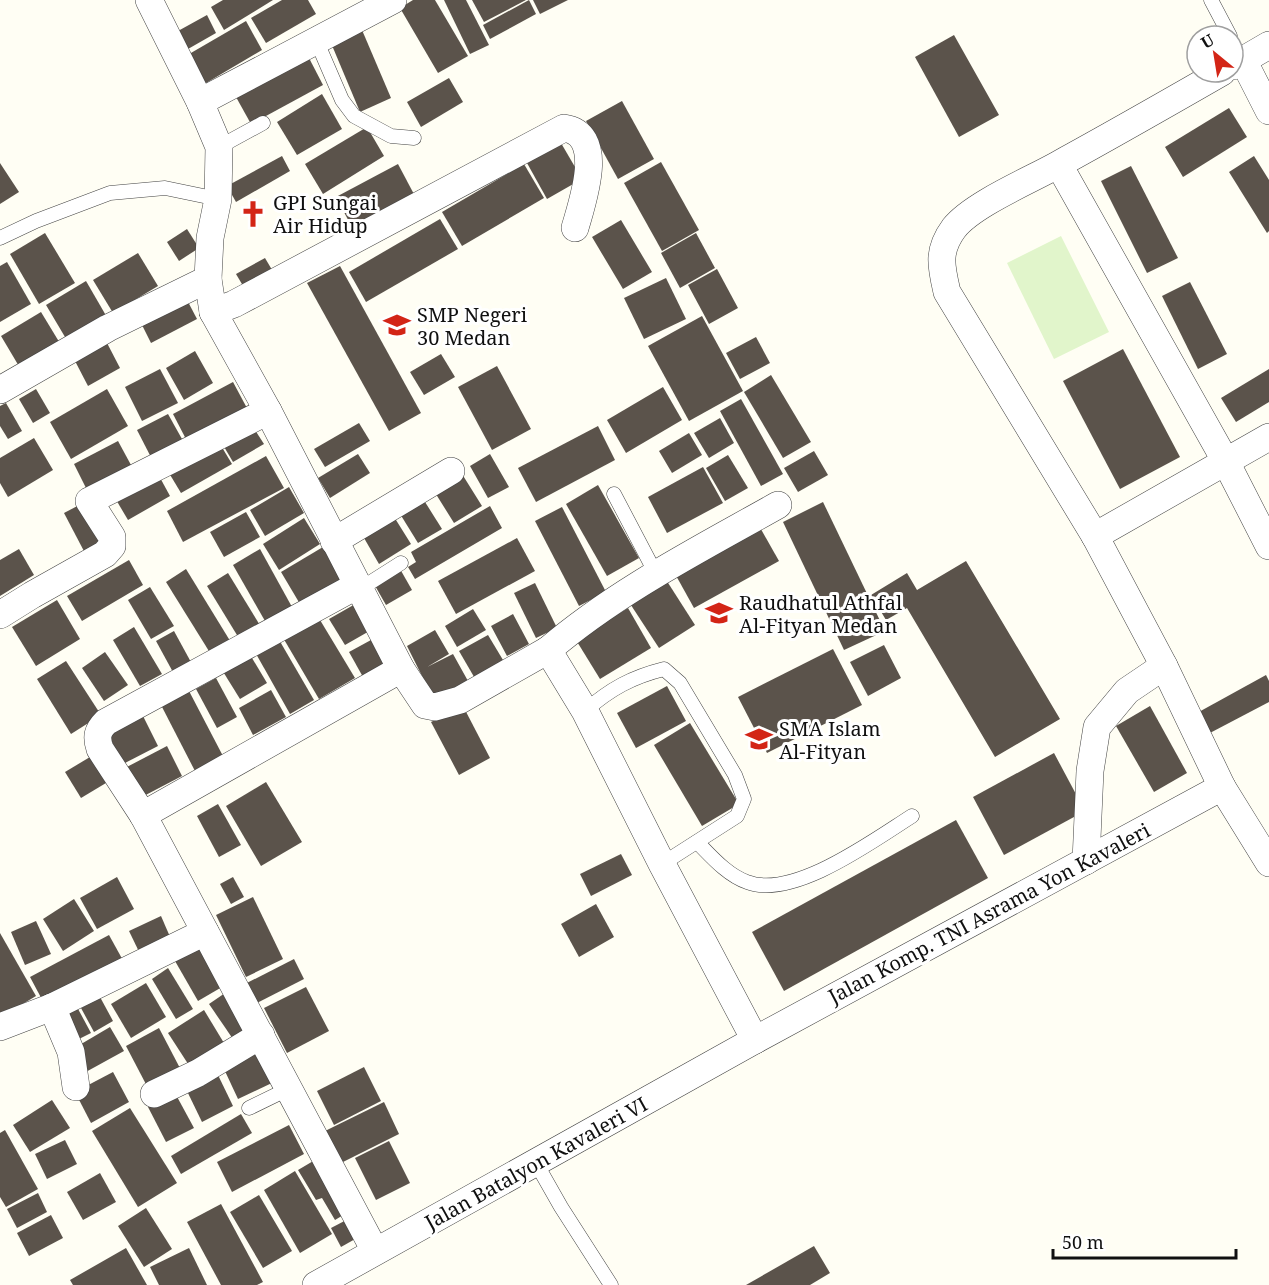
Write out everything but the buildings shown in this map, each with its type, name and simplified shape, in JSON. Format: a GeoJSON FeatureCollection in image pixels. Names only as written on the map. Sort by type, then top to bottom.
{"type":"FeatureCollection","features":[{"type":"Feature","properties":{"kind":"street"},"geometry":{"type":"LineString","coordinates":[[148,0],[200,102],[219,147],[218,199],[210,238],[208,279],[213,312],[268,411],[401,669],[425,705],[435,707],[460,700],[549,650],[570,631],[656,573],[778,505]]}},
{"type":"Feature","properties":{"kind":"street"},"geometry":{"type":"LineString","coordinates":[[200,102],[393,0]]}},
{"type":"Feature","properties":{"kind":"street"},"geometry":{"type":"LineString","coordinates":[[1245,55],[1269,45]]}},
{"type":"Feature","properties":{"kind":"street"},"geometry":{"type":"LineString","coordinates":[[1245,77],[1269,111]]}},
{"type":"Feature","properties":{"kind":"street"},"geometry":{"type":"LineString","coordinates":[[1193,84],[1059,165],[980,207],[961,220],[946,240],[941,254],[941,263],[947,292],[1095,536],[1164,666],[1222,787],[1269,863]]}},
{"type":"Feature","properties":{"kind":"street"},"geometry":{"type":"LineString","coordinates":[[213,312],[234,304],[564,128],[572,129],[582,138],[588,160],[589,180],[575,228]]}},
{"type":"Feature","properties":{"kind":"street"},"geometry":{"type":"LineString","coordinates":[[1059,165],[1227,462],[1269,546]]}},
{"type":"Feature","properties":{"kind":"street"},"geometry":{"type":"LineString","coordinates":[[0,390],[108,328],[208,279]]}},
{"type":"Feature","properties":{"kind":"street"},"geometry":{"type":"LineString","coordinates":[[0,615],[32,594],[105,554],[112,546],[112,537],[89,501],[268,411]]}},
{"type":"Feature","properties":{"kind":"street"},"geometry":{"type":"LineString","coordinates":[[1095,536],[1269,437]]}},
{"type":"Feature","properties":{"kind":"street"},"geometry":{"type":"LineString","coordinates":[[334,541],[451,471]]}},
{"type":"Feature","properties":{"kind":"street"},"geometry":{"type":"LineString","coordinates":[[359,587],[106,722],[98,730],[97,739],[100,749],[143,815],[375,1251]]}},
{"type":"Feature","properties":{"kind":"street"},"geometry":{"type":"LineString","coordinates":[[549,650],[585,711],[662,864],[755,1040]]}},
{"type":"Feature","properties":{"kind":"street"},"geometry":{"type":"LineString","coordinates":[[1086,861],[1090,771],[1097,728],[1127,691],[1164,666]]}},
{"type":"Feature","properties":{"kind":"street"},"geometry":{"type":"LineString","coordinates":[[143,815],[401,669]]}},
{"type":"Feature","properties":{"kind":"street","name":"Jalan Komp. TNI Asrama Yon Kavaleri"},"geometry":{"type":"LineString","coordinates":[[755,1040],[1222,787]]}},
{"type":"Feature","properties":{"kind":"street"},"geometry":{"type":"LineString","coordinates":[[0,1027],[52,1007],[205,932]]}},
{"type":"Feature","properties":{"kind":"street"},"geometry":{"type":"LineString","coordinates":[[52,1007],[71,1052],[76,1087]]}},
{"type":"Feature","properties":{"kind":"street"},"geometry":{"type":"LineString","coordinates":[[154,1094],[198,1073],[261,1035]]}},
{"type":"Feature","properties":{"kind":"street","name":"Jalan Batalyon Kavaleri VI"},"geometry":{"type":"LineString","coordinates":[[316,1285],[755,1040]]}},
{"type":"Feature","properties":{"kind":"lane"},"geometry":{"type":"LineString","coordinates":[[1211,0],[1224,24]]}},
{"type":"Feature","properties":{"kind":"lane"},"geometry":{"type":"LineString","coordinates":[[317,42],[342,100],[354,116],[391,136],[414,138]]}},
{"type":"Feature","properties":{"kind":"lane"},"geometry":{"type":"LineString","coordinates":[[219,147],[263,123]]}},
{"type":"Feature","properties":{"kind":"lane"},"geometry":{"type":"LineString","coordinates":[[1,236],[110,193],[165,188],[218,199]]}},
{"type":"Feature","properties":{"kind":"lane"},"geometry":{"type":"LineString","coordinates":[[614,494],[656,573]]}},
{"type":"Feature","properties":{"kind":"lane"},"geometry":{"type":"LineString","coordinates":[[359,587],[401,563]]}},
{"type":"Feature","properties":{"kind":"lane"},"geometry":{"type":"LineString","coordinates":[[585,711],[597,700],[634,677],[664,669],[680,683],[735,775],[744,799],[737,816],[662,864]]}},
{"type":"Feature","properties":{"kind":"lane"},"geometry":{"type":"LineString","coordinates":[[697,842],[726,870],[746,882],[761,886],[784,885],[840,861],[912,816]]}},
{"type":"Feature","properties":{"kind":"lane"},"geometry":{"type":"LineString","coordinates":[[249,1108],[288,1089]]}},
{"type":"Feature","properties":{"kind":"lane"},"geometry":{"type":"LineString","coordinates":[[536,1163],[556,1199],[611,1285]]}},
{"type":"Feature","properties":{"kind":"green space"},"geometry":{"type":"Polygon","coordinates":[[[1061,236],[1109,332],[1054,359],[1007,263],[1061,236]]]}},
{"type":"Feature","properties":{"kind":"place","name":"GPI Sungai Air Hidup"},"geometry":{"type":"Point","coordinates":[253,214]}},
{"type":"Feature","properties":{"kind":"place","name":"SMP Negeri 30 Medan"},"geometry":{"type":"Point","coordinates":[397,325]}},
{"type":"Feature","properties":{"kind":"place","name":"Raudhatul Athfal Al-Fityan Medan"},"geometry":{"type":"Point","coordinates":[719,613]}},
{"type":"Feature","properties":{"kind":"place","name":"SMA Islam Al-Fityan"},"geometry":{"type":"Point","coordinates":[759,739]}}]}
